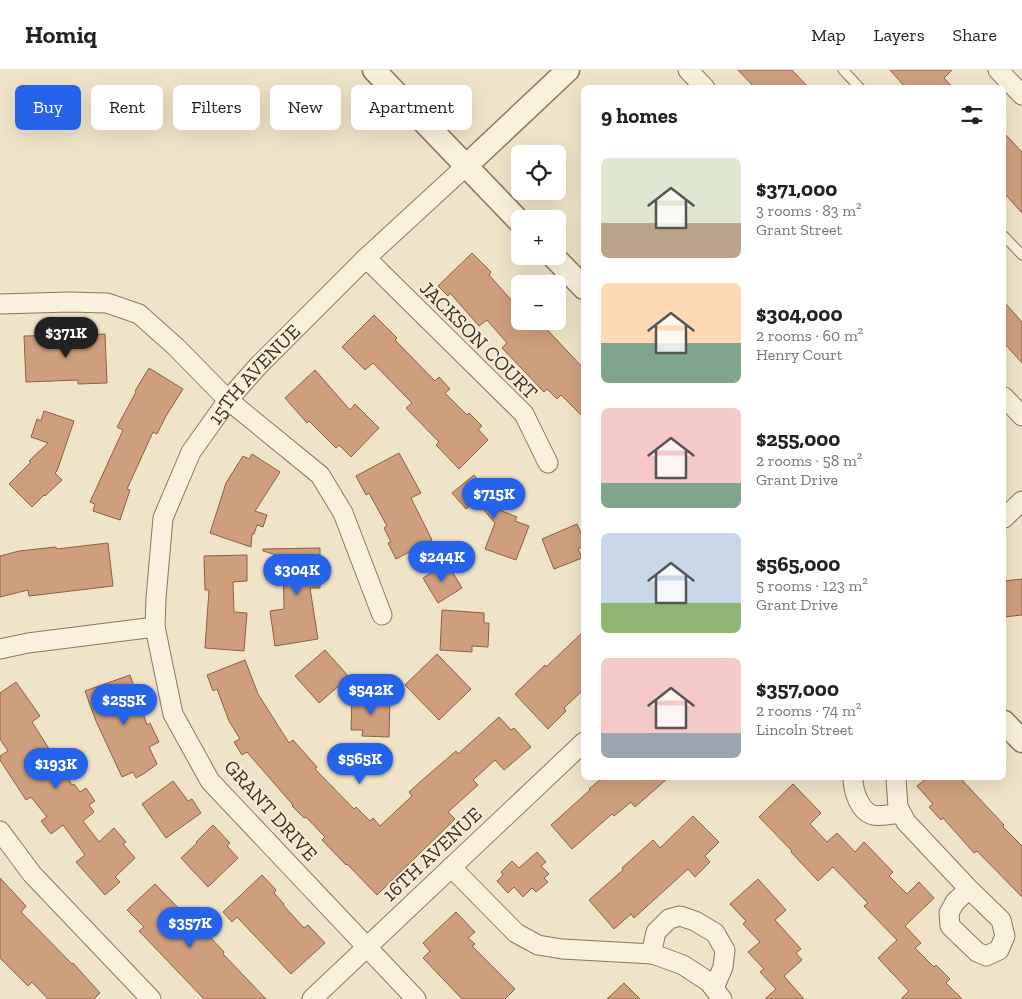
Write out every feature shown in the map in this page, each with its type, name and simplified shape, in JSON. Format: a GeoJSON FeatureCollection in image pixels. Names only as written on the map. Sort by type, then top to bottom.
{"type":"FeatureCollection","features":[{"type":"Feature","properties":{"kind":"street"},"geometry":{"type":"LineString","coordinates":[[374,70],[511,213]]}},
{"type":"Feature","properties":{"kind":"street","name":"15TH AVENUE"},"geometry":{"type":"LineString","coordinates":[[155,627],[162,518],[191,452],[228,400],[259,365],[366,258],[568,70]]}},
{"type":"Feature","properties":{"kind":"street"},"geometry":{"type":"LineString","coordinates":[[688,70],[701,85]]}},
{"type":"Feature","properties":{"kind":"street"},"geometry":{"type":"LineString","coordinates":[[998,70],[1022,95]]}},
{"type":"Feature","properties":{"kind":"street","name":"JACKSON COURT"},"geometry":{"type":"LineString","coordinates":[[366,258],[524,414],[548,463]]}},
{"type":"Feature","properties":{"kind":"street"},"geometry":{"type":"LineString","coordinates":[[562,265],[581,285]]}},
{"type":"Feature","properties":{"kind":"street"},"geometry":{"type":"LineString","coordinates":[[0,304],[106,303],[139,314],[176,347],[228,400],[320,475],[343,513],[382,615]]}},
{"type":"Feature","properties":{"kind":"street"},"geometry":{"type":"LineString","coordinates":[[1006,399],[1022,416]]}},
{"type":"Feature","properties":{"kind":"street"},"geometry":{"type":"LineString","coordinates":[[1006,516],[1022,501]]}},
{"type":"Feature","properties":{"kind":"street"},"geometry":{"type":"LineString","coordinates":[[0,649],[28,643],[155,627]]}},
{"type":"Feature","properties":{"kind":"street","name":"GRANT DRIVE"},"geometry":{"type":"LineString","coordinates":[[155,627],[173,714],[210,781],[416,999]]}},
{"type":"Feature","properties":{"kind":"street"},"geometry":{"type":"LineString","coordinates":[[1006,724],[1022,741]]}},
{"type":"Feature","properties":{"kind":"street","name":"16TH AVENUE"},"geometry":{"type":"LineString","coordinates":[[312,999],[581,745]]}},
{"type":"Feature","properties":{"kind":"street"},"geometry":{"type":"LineString","coordinates":[[853,780],[859,802],[864,810],[873,816],[901,813]]}},
{"type":"Feature","properties":{"kind":"street"},"geometry":{"type":"LineString","coordinates":[[896,780],[898,807],[906,822],[969,889]]}},
{"type":"Feature","properties":{"kind":"street"},"geometry":{"type":"LineString","coordinates":[[0,830],[32,874],[151,999]]}},
{"type":"Feature","properties":{"kind":"street"},"geometry":{"type":"LineString","coordinates":[[451,867],[516,933],[538,945],[562,949],[651,954],[683,965],[710,982],[718,994]]}},
{"type":"Feature","properties":{"kind":"street"},"geometry":{"type":"LineString","coordinates":[[651,954],[656,932],[669,920],[680,916],[695,921],[715,932],[725,950],[718,994]]}},
{"type":"Feature","properties":{"kind":"lane"},"geometry":{"type":"LineString","coordinates":[[843,70],[857,85]]}},
{"type":"Feature","properties":{"kind":"lane"},"geometry":{"type":"LineString","coordinates":[[1006,238],[1022,255]]}},
{"type":"Feature","properties":{"kind":"building"},"geometry":{"type":"Polygon","coordinates":[[[738,70],[792,70],[806,85],[752,85],[738,70]]]}},
{"type":"Feature","properties":{"kind":"building"},"geometry":{"type":"Polygon","coordinates":[[[890,70],[952,70],[944,78],[950,85],[903,85],[890,70]]]}},
{"type":"Feature","properties":{"kind":"building"},"geometry":{"type":"Polygon","coordinates":[[[1006,135],[1022,152],[1022,213],[1006,195],[1006,135]]]}},
{"type":"Feature","properties":{"kind":"building"},"geometry":{"type":"Polygon","coordinates":[[[472,253],[491,272],[489,275],[511,300],[511,330],[547,330],[581,366],[581,415],[561,395],[557,399],[547,389],[544,392],[502,348],[507,343],[487,320],[479,326],[450,293],[448,296],[438,286],[472,253]]]}},
{"type":"Feature","properties":{"kind":"building"},"geometry":{"type":"Polygon","coordinates":[[[1006,304],[1022,322],[1022,363],[1006,345],[1006,304]]]}},
{"type":"Feature","properties":{"kind":"building"},"geometry":{"type":"Polygon","coordinates":[[[374,315],[397,338],[395,340],[435,381],[439,377],[450,389],[445,393],[467,415],[469,413],[482,426],[478,429],[488,440],[459,469],[436,445],[439,442],[406,408],[412,403],[373,363],[365,370],[342,347],[374,315]]]}},
{"type":"Feature","properties":{"kind":"building"},"geometry":{"type":"Polygon","coordinates":[[[105,334],[107,383],[78,384],[78,380],[26,382],[24,336],[105,334]]]}},
{"type":"Feature","properties":{"kind":"building"},"geometry":{"type":"Polygon","coordinates":[[[149,368],[183,389],[157,434],[153,432],[127,489],[130,490],[120,520],[93,511],[95,504],[90,502],[123,430],[117,427],[149,368]]]}},
{"type":"Feature","properties":{"kind":"building"},"geometry":{"type":"Polygon","coordinates":[[[315,370],[350,410],[355,404],[379,428],[351,457],[339,445],[336,448],[309,421],[307,423],[285,398],[315,370]]]}},
{"type":"Feature","properties":{"kind":"building"},"geometry":{"type":"Polygon","coordinates":[[[44,411],[74,421],[55,473],[62,480],[32,507],[9,484],[48,443],[31,437],[37,419],[41,421],[44,411]]]}},
{"type":"Feature","properties":{"kind":"building"},"geometry":{"type":"Polygon","coordinates":[[[399,453],[421,493],[411,498],[432,540],[396,559],[388,543],[391,542],[384,528],[387,526],[369,493],[366,495],[356,476],[399,453]]]}},
{"type":"Feature","properties":{"kind":"building"},"geometry":{"type":"Polygon","coordinates":[[[252,454],[280,472],[255,511],[267,515],[263,527],[257,525],[254,534],[252,534],[251,547],[210,533],[226,483],[243,456],[249,459],[252,454]]]}},
{"type":"Feature","properties":{"kind":"building"},"geometry":{"type":"Polygon","coordinates":[[[474,475],[494,499],[487,505],[517,517],[515,521],[529,526],[516,560],[485,549],[495,523],[476,501],[466,509],[452,493],[474,475]]]}},
{"type":"Feature","properties":{"kind":"building"},"geometry":{"type":"Polygon","coordinates":[[[577,524],[581,533],[581,548],[578,549],[581,558],[554,569],[542,539],[577,524]]]}},
{"type":"Feature","properties":{"kind":"building"},"geometry":{"type":"Polygon","coordinates":[[[108,543],[113,586],[29,596],[28,590],[0,597],[0,556],[19,551],[108,543]]]}},
{"type":"Feature","properties":{"kind":"building"},"geometry":{"type":"Polygon","coordinates":[[[320,548],[320,588],[310,588],[318,639],[275,646],[270,611],[284,609],[283,557],[263,551],[263,549],[320,548]]]}},
{"type":"Feature","properties":{"kind":"building"},"geometry":{"type":"Polygon","coordinates":[[[247,555],[247,581],[233,582],[234,612],[247,613],[244,651],[205,648],[209,590],[205,590],[204,556],[247,555]]]}},
{"type":"Feature","properties":{"kind":"building"},"geometry":{"type":"Polygon","coordinates":[[[447,563],[462,588],[438,603],[423,578],[447,563]]]}},
{"type":"Feature","properties":{"kind":"building"},"geometry":{"type":"Polygon","coordinates":[[[1022,579],[1022,615],[1006,617],[1006,581],[1022,579]]]}},
{"type":"Feature","properties":{"kind":"building"},"geometry":{"type":"Polygon","coordinates":[[[442,610],[484,613],[484,623],[489,623],[488,647],[472,646],[472,652],[440,650],[442,610]]]}},
{"type":"Feature","properties":{"kind":"building"},"geometry":{"type":"Polygon","coordinates":[[[581,634],[581,692],[564,708],[566,711],[548,729],[515,694],[545,665],[546,667],[581,634]]]}},
{"type":"Feature","properties":{"kind":"building"},"geometry":{"type":"Polygon","coordinates":[[[325,650],[349,677],[319,703],[295,676],[325,650]]]}},
{"type":"Feature","properties":{"kind":"building"},"geometry":{"type":"Polygon","coordinates":[[[437,654],[471,689],[439,720],[405,685],[437,654]]]}},
{"type":"Feature","properties":{"kind":"building"},"geometry":{"type":"Polygon","coordinates":[[[245,660],[258,694],[289,743],[293,740],[317,767],[315,769],[354,809],[356,807],[370,821],[373,818],[380,826],[412,796],[409,792],[456,751],[458,754],[499,717],[511,730],[514,728],[531,747],[504,770],[495,760],[473,780],[478,785],[448,812],[455,819],[377,895],[322,840],[325,837],[306,817],[304,818],[292,806],[247,752],[242,755],[234,742],[240,739],[229,721],[217,689],[213,691],[207,675],[245,660]]]}},
{"type":"Feature","properties":{"kind":"building"},"geometry":{"type":"Polygon","coordinates":[[[130,675],[147,725],[150,723],[159,742],[149,747],[157,764],[136,778],[133,772],[122,777],[96,721],[85,691],[130,675]]]}},
{"type":"Feature","properties":{"kind":"building"},"geometry":{"type":"Polygon","coordinates":[[[16,682],[40,716],[32,722],[72,785],[74,784],[80,792],[86,788],[95,801],[89,805],[94,812],[83,821],[99,842],[114,828],[126,842],[123,844],[135,858],[115,877],[120,882],[105,895],[76,862],[85,855],[63,825],[51,834],[41,821],[47,817],[31,797],[26,800],[0,760],[0,756],[8,751],[0,739],[0,693],[16,682]]]}},
{"type":"Feature","properties":{"kind":"building"},"geometry":{"type":"Polygon","coordinates":[[[352,697],[390,698],[389,737],[362,736],[363,730],[351,730],[352,697]]]}},
{"type":"Feature","properties":{"kind":"building"},"geometry":{"type":"Polygon","coordinates":[[[600,780],[666,780],[635,807],[631,802],[614,816],[612,814],[572,849],[551,825],[600,780]]]}},
{"type":"Feature","properties":{"kind":"building"},"geometry":{"type":"Polygon","coordinates":[[[924,780],[962,780],[1022,846],[1022,897],[977,851],[974,853],[943,818],[941,820],[929,807],[933,804],[917,786],[924,780]]]}},
{"type":"Feature","properties":{"kind":"building"},"geometry":{"type":"Polygon","coordinates":[[[173,781],[188,801],[192,799],[201,813],[166,838],[142,804],[173,781]]]}},
{"type":"Feature","properties":{"kind":"building"},"geometry":{"type":"Polygon","coordinates":[[[793,784],[821,813],[810,824],[827,842],[837,833],[855,852],[864,842],[893,872],[889,876],[907,894],[919,882],[934,898],[905,926],[921,943],[915,948],[934,967],[936,965],[950,979],[946,983],[962,999],[901,999],[909,991],[878,958],[897,940],[864,906],[868,903],[833,867],[818,881],[759,817],[793,784]]]}},
{"type":"Feature","properties":{"kind":"building"},"geometry":{"type":"Polygon","coordinates":[[[693,816],[719,842],[705,856],[710,862],[695,877],[688,869],[634,918],[631,914],[614,929],[589,900],[653,840],[660,848],[693,816]]]}},
{"type":"Feature","properties":{"kind":"building"},"geometry":{"type":"Polygon","coordinates":[[[213,825],[230,843],[227,846],[238,858],[208,887],[181,858],[213,825]]]}},
{"type":"Feature","properties":{"kind":"building"},"geometry":{"type":"Polygon","coordinates":[[[537,852],[546,862],[541,866],[549,874],[544,878],[548,882],[536,892],[532,888],[523,897],[514,887],[508,893],[497,881],[503,875],[501,872],[512,861],[519,868],[537,852]]]}},
{"type":"Feature","properties":{"kind":"building"},"geometry":{"type":"Polygon","coordinates":[[[262,875],[276,890],[274,893],[283,905],[304,928],[308,925],[325,943],[291,974],[237,917],[232,922],[223,912],[262,875]]]}},
{"type":"Feature","properties":{"kind":"building"},"geometry":{"type":"Polygon","coordinates":[[[0,878],[26,906],[21,912],[73,963],[100,993],[94,999],[48,999],[32,982],[28,986],[0,958],[0,878]]]}},
{"type":"Feature","properties":{"kind":"building"},"geometry":{"type":"Polygon","coordinates":[[[758,879],[786,910],[775,920],[801,949],[796,953],[802,960],[784,976],[804,999],[765,999],[776,989],[760,972],[764,969],[748,952],[760,942],[743,924],[746,921],[730,904],[758,879]]]}},
{"type":"Feature","properties":{"kind":"building"},"geometry":{"type":"Polygon","coordinates":[[[155,884],[194,924],[196,922],[224,952],[223,954],[266,999],[204,999],[139,931],[144,927],[127,910],[155,884]]]}},
{"type":"Feature","properties":{"kind":"building"},"geometry":{"type":"Polygon","coordinates":[[[456,912],[475,932],[468,938],[475,944],[472,946],[515,989],[505,999],[462,999],[423,958],[430,951],[423,943],[456,912]]]}},
{"type":"Feature","properties":{"kind":"building"},"geometry":{"type":"Polygon","coordinates":[[[624,983],[640,999],[607,999],[624,983]]]}}]}
